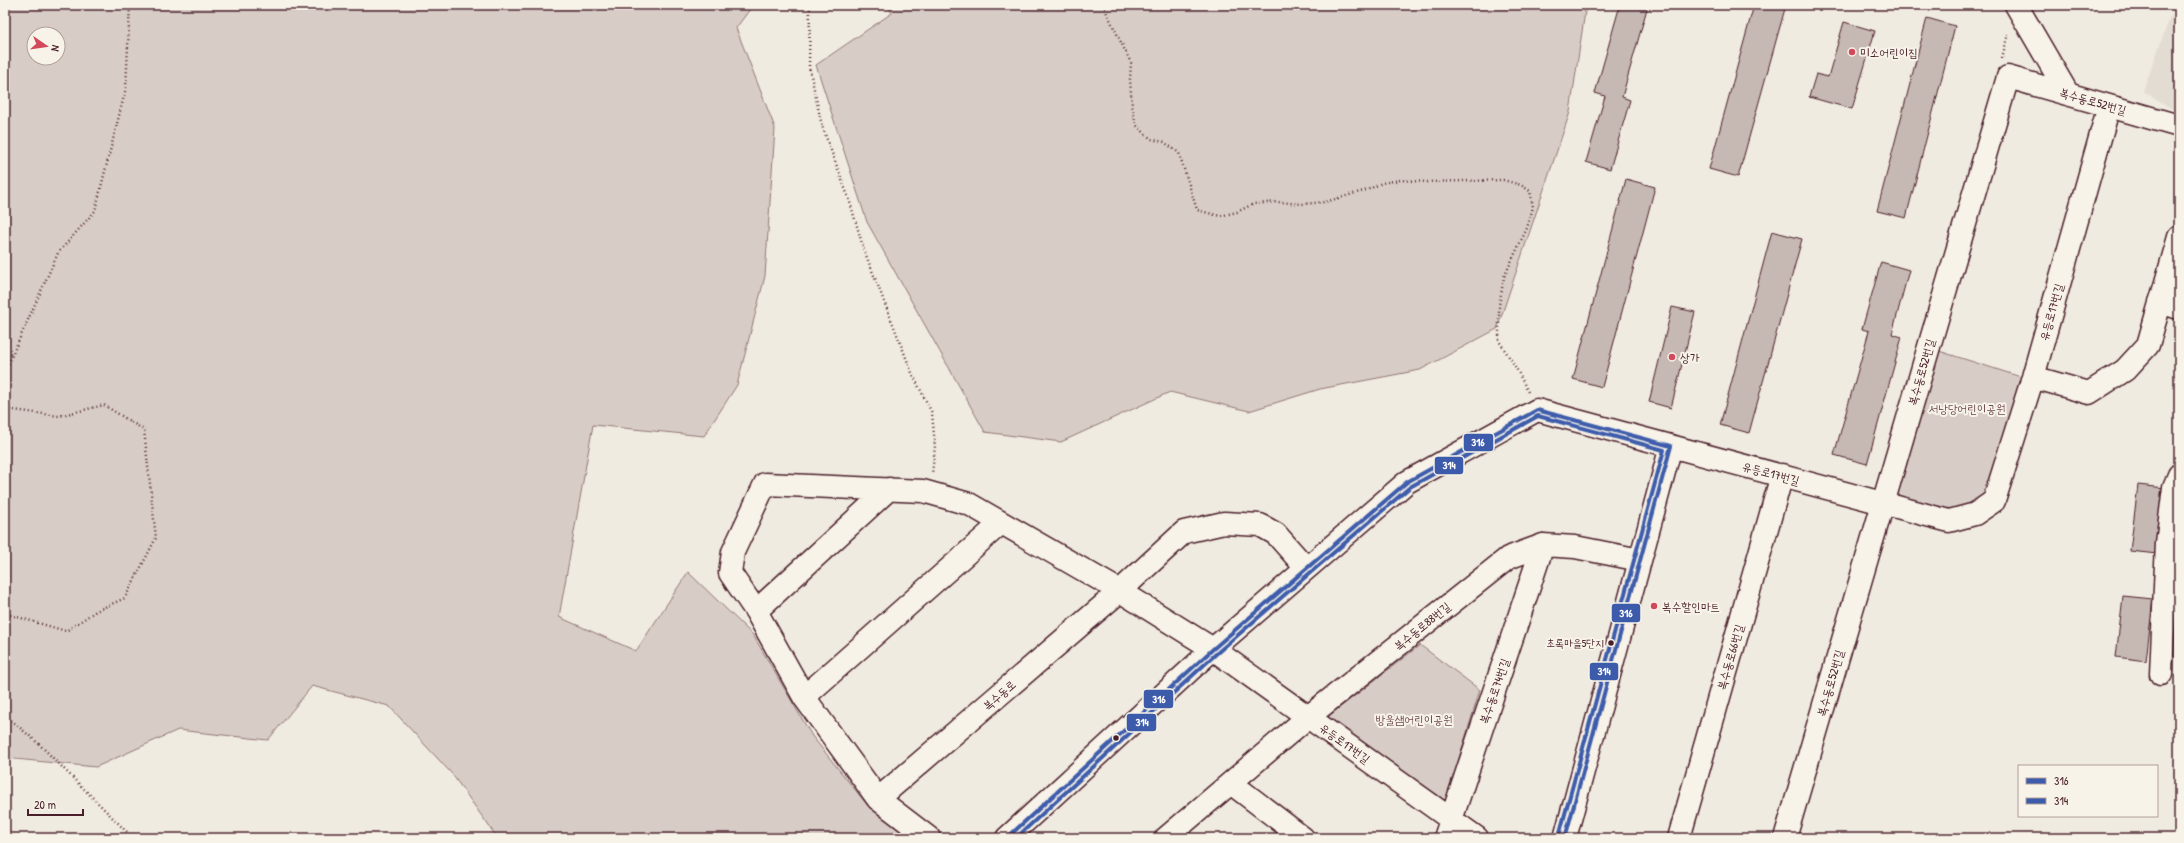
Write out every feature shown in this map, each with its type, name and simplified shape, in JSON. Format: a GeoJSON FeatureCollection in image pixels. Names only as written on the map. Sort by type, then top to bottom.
{"type":"FeatureCollection","features":[{"type":"Feature","properties":{"kind":"street"},"geometry":{"type":"LineString","coordinates":[[2016,5],[2068,94]]}},
{"type":"Feature","properties":{"kind":"street","name":"복수동로52번길"},"geometry":{"type":"LineString","coordinates":[[1785,838],[2008,77],[2179,126]]}},
{"type":"Feature","properties":{"kind":"street","name":"유등로17번길"},"geometry":{"type":"LineString","coordinates":[[1537,410],[1949,521],[1975,514],[1994,501],[2033,377],[2109,106]]}},
{"type":"Feature","properties":{"kind":"street"},"geometry":{"type":"LineString","coordinates":[[2033,377],[2089,393],[2125,370],[2148,345],[2170,305],[2179,237]]}},
{"type":"Feature","properties":{"kind":"street"},"geometry":{"type":"LineString","coordinates":[[1007,838],[1213,649],[1407,482],[1537,410]]}},
{"type":"Feature","properties":{"kind":"street"},"geometry":{"type":"LineString","coordinates":[[1565,838],[1671,446]]}},
{"type":"Feature","properties":{"kind":"street","name":"복수동로66번길"},"geometry":{"type":"LineString","coordinates":[[1679,838],[1782,475]]}},
{"type":"Feature","properties":{"kind":"street"},"geometry":{"type":"LineString","coordinates":[[2161,674],[2167,543],[2174,487],[2179,475]]}},
{"type":"Feature","properties":{"kind":"street"},"geometry":{"type":"LineString","coordinates":[[929,838],[878,799],[804,697],[756,611],[730,573],[733,552],[765,484],[923,491],[969,504],[1120,591],[1213,649]]}},
{"type":"Feature","properties":{"kind":"street"},"geometry":{"type":"LineString","coordinates":[[756,611],[889,489]]}},
{"type":"Feature","properties":{"kind":"street"},"geometry":{"type":"LineString","coordinates":[[804,697],[1001,523]]}},
{"type":"Feature","properties":{"kind":"street","name":"복수동로"},"geometry":{"type":"LineString","coordinates":[[878,799],[1120,591],[1184,532],[1224,523],[1260,525],[1276,534],[1306,568]]}},
{"type":"Feature","properties":{"kind":"street","name":"복수동로88번길"},"geometry":{"type":"LineString","coordinates":[[1166,838],[1308,717],[1508,558],[1543,545],[1575,547],[1640,560]]}},
{"type":"Feature","properties":{"kind":"street","name":"복수동로74번길"},"geometry":{"type":"LineString","coordinates":[[1448,828],[1543,545]]}},
{"type":"Feature","properties":{"kind":"street","name":"유등로17번길"},"geometry":{"type":"LineString","coordinates":[[1213,649],[1308,717],[1448,828],[1477,838]]}},
{"type":"Feature","properties":{"kind":"street"},"geometry":{"type":"LineString","coordinates":[[1231,783],[1302,838]]}},
{"type":"Feature","properties":{"kind":"path"},"geometry":{"type":"LineString","coordinates":[[5,371],[58,253],[95,211],[126,88],[130,5]]}},
{"type":"Feature","properties":{"kind":"path"},"geometry":{"type":"LineString","coordinates":[[810,5],[809,66],[822,126],[849,199],[864,250],[912,373],[932,413],[935,446],[932,493]]}},
{"type":"Feature","properties":{"kind":"path"},"geometry":{"type":"LineString","coordinates":[[1103,5],[1131,63],[1131,99],[1136,125],[1151,140],[1164,142],[1179,153],[1197,210],[1220,216],[1237,212],[1253,204],[1278,202],[1302,204],[1325,202],[1367,190],[1382,183],[1400,180],[1426,182],[1503,180],[1521,185],[1530,191],[1533,207],[1527,228],[1504,277],[1500,298],[1499,341],[1516,366],[1537,410]]}},
{"type":"Feature","properties":{"kind":"path"},"geometry":{"type":"LineString","coordinates":[[2008,77],[2002,61],[2009,33]]}},
{"type":"Feature","properties":{"kind":"path"},"geometry":{"type":"LineString","coordinates":[[5,400],[6,409],[59,416],[104,405],[144,430],[156,538],[125,598],[96,611],[66,631],[7,614],[5,618]]}},
{"type":"Feature","properties":{"kind":"path"},"geometry":{"type":"LineString","coordinates":[[5,715],[40,744],[133,838]]}},
{"type":"Feature","properties":{"kind":"shaded area"},"geometry":{"type":"Polygon","coordinates":[[[2179,13],[2179,113],[2143,91],[2170,17],[2179,13]]]}},
{"type":"Feature","properties":{"kind":"green space"},"geometry":{"type":"Polygon","coordinates":[[[5,5],[753,5],[736,28],[775,128],[765,276],[737,385],[704,436],[593,425],[559,617],[636,651],[688,572],[753,635],[812,736],[868,806],[909,838],[494,838],[496,836],[452,774],[389,706],[312,686],[268,740],[178,730],[96,767],[5,758],[5,5]]]}},
{"type":"Feature","properties":{"kind":"green space"},"geometry":{"type":"Polygon","coordinates":[[[887,5],[1586,5],[1570,112],[1497,329],[1420,370],[1320,389],[1249,411],[1170,392],[1061,442],[985,432],[867,222],[816,65],[892,13],[887,5]]]}},
{"type":"Feature","properties":{"kind":"green space","name":"서낭당어린이공원"},"geometry":{"type":"Polygon","coordinates":[[[1939,351],[2024,378],[1984,498],[1950,514],[1891,501],[1939,351]]]}},
{"type":"Feature","properties":{"kind":"green space","name":"방울샘어린이공원"},"geometry":{"type":"Polygon","coordinates":[[[1420,645],[1480,690],[1442,813],[1325,719],[1420,645]]]}},
{"type":"Feature","properties":{"kind":"building"},"geometry":{"type":"Polygon","coordinates":[[[1620,5],[1648,5],[1622,97],[1630,100],[1610,169],[1586,162],[1605,96],[1595,93],[1620,5]]]}},
{"type":"Feature","properties":{"kind":"building"},"geometry":{"type":"Polygon","coordinates":[[[1754,5],[1786,5],[1738,177],[1709,169],[1754,5]]]}},
{"type":"Feature","properties":{"kind":"building"},"geometry":{"type":"Polygon","coordinates":[[[1927,18],[1955,26],[1906,218],[1877,211],[1927,18]]]}},
{"type":"Feature","properties":{"kind":"building","name":"미소어린이집"},"geometry":{"type":"Polygon","coordinates":[[[1844,22],[1875,31],[1852,109],[1809,97],[1816,74],[1828,77],[1844,22]]]}},
{"type":"Feature","properties":{"kind":"building"},"geometry":{"type":"Polygon","coordinates":[[[1626,179],[1655,187],[1602,387],[1573,379],[1626,179]]]}},
{"type":"Feature","properties":{"kind":"building"},"geometry":{"type":"Polygon","coordinates":[[[1772,231],[1802,239],[1749,433],[1720,425],[1772,231]]]}},
{"type":"Feature","properties":{"kind":"building"},"geometry":{"type":"Polygon","coordinates":[[[1881,262],[1909,270],[1892,334],[1902,337],[1867,464],[1834,455],[1869,331],[1862,329],[1881,262]]]}},
{"type":"Feature","properties":{"kind":"building","name":"상가"},"geometry":{"type":"Polygon","coordinates":[[[1672,307],[1695,312],[1671,408],[1649,402],[1672,307]]]}},
{"type":"Feature","properties":{"kind":"building"},"geometry":{"type":"Polygon","coordinates":[[[2138,485],[2165,488],[2157,554],[2130,551],[2138,485]]]}},
{"type":"Feature","properties":{"kind":"building"},"geometry":{"type":"Polygon","coordinates":[[[2123,596],[2153,599],[2146,661],[2116,657],[2123,596]]]}},
{"type":"Feature","properties":{"kind":"transit line","name":"316"},"geometry":{"type":"LineString","coordinates":[[1007,838],[1213,649],[1407,482],[1537,410],[1671,446]]}},
{"type":"Feature","properties":{"kind":"transit line","name":"314"},"geometry":{"type":"LineString","coordinates":[[1016,838],[1217,653],[1410,487],[1538,416],[1664,450],[1559,836]]}},
{"type":"Feature","properties":{"kind":"transit line","name":"316"},"geometry":{"type":"LineString","coordinates":[[1565,838],[1671,446]]}},
{"type":"Feature","properties":{"kind":"place","name":"미소어린이집"},"geometry":{"type":"Point","coordinates":[1852,52]}},
{"type":"Feature","properties":{"kind":"place","name":"상가"},"geometry":{"type":"Point","coordinates":[1672,357]}},
{"type":"Feature","properties":{"kind":"place","name":"복수할인마트"},"geometry":{"type":"Point","coordinates":[1654,606]}},
{"type":"Feature","properties":{"kind":"place","name":"초록마을5단지"},"geometry":{"type":"Point","coordinates":[1611,643]}}]}
